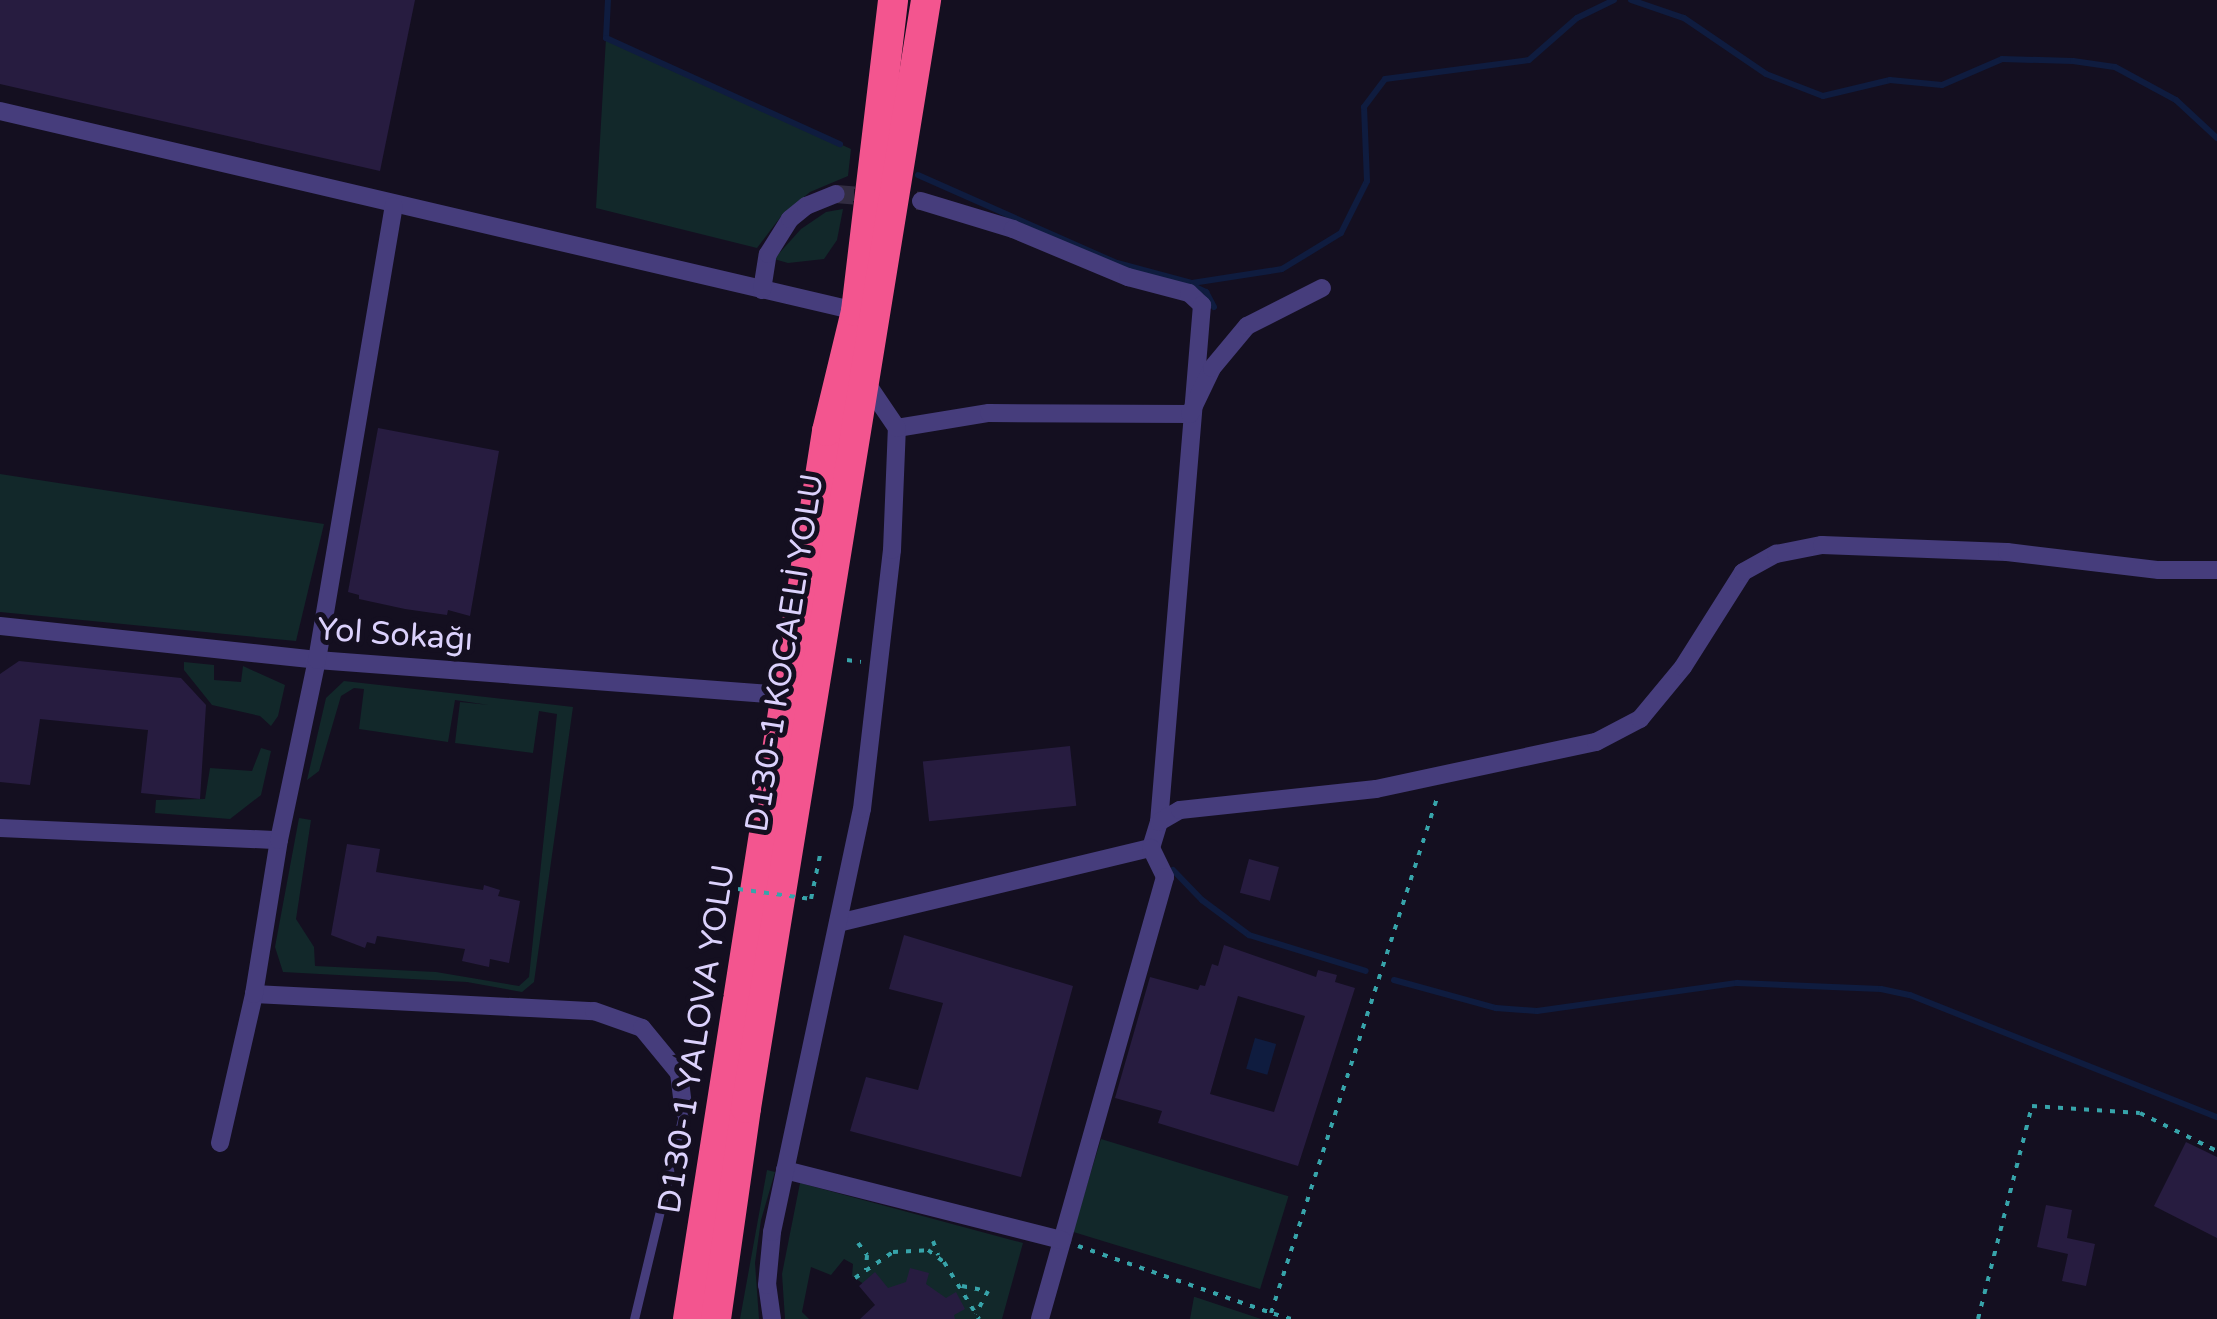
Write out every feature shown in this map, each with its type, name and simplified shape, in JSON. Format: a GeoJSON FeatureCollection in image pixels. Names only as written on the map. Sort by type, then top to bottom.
{"type":"FeatureCollection","features":[{"type":"Feature","properties":{"kind":"highway","name":"D130-1 YALOVA YOLU"},"geometry":{"type":"LineString","coordinates":[[688,1319],[828,431],[856,311],[893,0]]}},
{"type":"Feature","properties":{"kind":"highway","name":"D130-1 KOCAELİ YOLU"},"geometry":{"type":"LineString","coordinates":[[716,1319],[746,1108],[926,0]]}},
{"type":"Feature","properties":{"kind":"street"},"geometry":{"type":"LineString","coordinates":[[0,112],[856,311]]}},
{"type":"Feature","properties":{"kind":"street"},"geometry":{"type":"LineString","coordinates":[[762,290],[768,254],[790,219],[806,206],[836,194]]}},
{"type":"Feature","properties":{"kind":"street"},"geometry":{"type":"LineString","coordinates":[[920,201],[1014,229],[1128,277],[1189,293],[1202,305],[1159,822],[1152,848],[1165,877],[1040,1319]]}},
{"type":"Feature","properties":{"kind":"street"},"geometry":{"type":"LineString","coordinates":[[220,1143],[254,994],[317,660],[394,206]]}},
{"type":"Feature","properties":{"kind":"street"},"geometry":{"type":"LineString","coordinates":[[1190,414],[1212,368],[1247,326],[1322,288]]}},
{"type":"Feature","properties":{"kind":"street"},"geometry":{"type":"LineString","coordinates":[[772,1319],[767,1286],[784,1170],[862,810],[892,550],[896,428],[865,381]]}},
{"type":"Feature","properties":{"kind":"street"},"geometry":{"type":"LineString","coordinates":[[896,428],[989,413],[1190,414]]}},
{"type":"Feature","properties":{"kind":"street"},"geometry":{"type":"LineString","coordinates":[[1159,822],[1180,810],[1376,788],[1596,742],[1640,719],[1683,667],[1744,572],[1776,554],[1822,546],[2007,552],[2159,570],[2217,570]]}},
{"type":"Feature","properties":{"kind":"street","name":"Yol Sokağı"},"geometry":{"type":"LineString","coordinates":[[0,626],[317,660],[786,695]]}},
{"type":"Feature","properties":{"kind":"street"},"geometry":{"type":"LineString","coordinates":[[0,828],[280,840]]}},
{"type":"Feature","properties":{"kind":"street"},"geometry":{"type":"LineString","coordinates":[[838,923],[1152,848]]}},
{"type":"Feature","properties":{"kind":"street"},"geometry":{"type":"LineString","coordinates":[[254,994],[594,1012],[642,1028],[679,1074],[684,1111]]}},
{"type":"Feature","properties":{"kind":"street"},"geometry":{"type":"LineString","coordinates":[[784,1170],[1062,1240]]}},
{"type":"Feature","properties":{"kind":"lane"},"geometry":{"type":"LineString","coordinates":[[634,1319],[684,1111]]}},
{"type":"Feature","properties":{"kind":"path"},"geometry":{"type":"LineString","coordinates":[[1271,1314],[1445,775]]}},
{"type":"Feature","properties":{"kind":"path"},"geometry":{"type":"LineString","coordinates":[[738,889],[811,900],[820,855]]}},
{"type":"Feature","properties":{"kind":"path"},"geometry":{"type":"LineString","coordinates":[[1978,1319],[2032,1106],[2140,1113],[2217,1151]]}},
{"type":"Feature","properties":{"kind":"path"},"geometry":{"type":"LineString","coordinates":[[933,1240],[938,1256],[977,1317]]}},
{"type":"Feature","properties":{"kind":"path"},"geometry":{"type":"LineString","coordinates":[[1062,1240],[1291,1319]]}},
{"type":"Feature","properties":{"kind":"path"},"geometry":{"type":"LineString","coordinates":[[858,1243],[867,1256],[866,1270]]}},
{"type":"Feature","properties":{"kind":"path"},"geometry":{"type":"LineString","coordinates":[[856,1278],[903,1248],[928,1250],[938,1256]]}},
{"type":"Feature","properties":{"kind":"path"},"geometry":{"type":"LineString","coordinates":[[958,1283],[988,1291],[977,1317]]}},
{"type":"Feature","properties":{"kind":"green space"},"geometry":{"type":"Polygon","coordinates":[[[606,38],[851,149],[848,176],[810,192],[782,215],[757,248],[596,208],[606,38]]]}},
{"type":"Feature","properties":{"kind":"green space"},"geometry":{"type":"Polygon","coordinates":[[[843,209],[837,240],[824,259],[788,263],[774,259],[801,229],[826,212],[843,209]]]}},
{"type":"Feature","properties":{"kind":"green space"},"geometry":{"type":"Polygon","coordinates":[[[0,474],[324,524],[296,641],[0,612],[0,474]]]}},
{"type":"Feature","properties":{"kind":"green space"},"geometry":{"type":"Polygon","coordinates":[[[184,662],[214,665],[214,680],[241,682],[243,666],[285,685],[278,716],[271,726],[260,716],[212,705],[184,670],[184,662]]]}},
{"type":"Feature","properties":{"kind":"green space"},"geometry":{"type":"Polygon","coordinates":[[[344,681],[573,707],[534,982],[522,992],[467,982],[283,972],[275,947],[299,818],[311,820],[296,919],[314,947],[315,966],[436,972],[519,986],[529,977],[557,714],[539,711],[533,753],[455,743],[460,702],[489,705],[455,700],[448,742],[359,729],[364,689],[354,688],[341,696],[319,771],[307,780],[326,698],[344,681]]]}},
{"type":"Feature","properties":{"kind":"green space"},"geometry":{"type":"Polygon","coordinates":[[[261,748],[271,751],[261,795],[230,819],[155,813],[156,800],[205,799],[210,768],[252,771],[261,748]]]}},
{"type":"Feature","properties":{"kind":"green space"},"geometry":{"type":"Polygon","coordinates":[[[1101,1139],[1288,1196],[1260,1289],[1073,1232],[1101,1139]]]}},
{"type":"Feature","properties":{"kind":"green space"},"geometry":{"type":"Polygon","coordinates":[[[767,1170],[775,1172],[761,1220],[755,1263],[759,1319],[740,1319],[767,1170]]]}},
{"type":"Feature","properties":{"kind":"green space"},"geometry":{"type":"Polygon","coordinates":[[[800,1183],[1023,1243],[1002,1319],[883,1319],[874,1291],[852,1276],[853,1264],[844,1259],[831,1275],[811,1267],[802,1312],[809,1319],[785,1319],[782,1274],[800,1183]]]}},
{"type":"Feature","properties":{"kind":"green space"},"geometry":{"type":"Polygon","coordinates":[[[1195,1297],[1261,1319],[1190,1319],[1195,1297]]]}},
{"type":"Feature","properties":{"kind":"water"},"geometry":{"type":"Polygon","coordinates":[[[1255,1038],[1276,1044],[1267,1075],[1246,1069],[1255,1038]]]}},
{"type":"Feature","properties":{"kind":"building"},"geometry":{"type":"Polygon","coordinates":[[[0,0],[415,0],[380,171],[0,84],[0,0]]]}},
{"type":"Feature","properties":{"kind":"building"},"geometry":{"type":"Polygon","coordinates":[[[378,428],[499,451],[470,616],[448,610],[447,615],[405,609],[359,599],[359,595],[348,592],[378,428]]]}},
{"type":"Feature","properties":{"kind":"building"},"geometry":{"type":"Polygon","coordinates":[[[19,661],[181,678],[206,705],[200,799],[141,793],[148,730],[40,719],[30,785],[0,782],[0,674],[19,661]]]}},
{"type":"Feature","properties":{"kind":"building"},"geometry":{"type":"Polygon","coordinates":[[[1070,746],[1076,806],[929,821],[923,761],[1070,746]]]}},
{"type":"Feature","properties":{"kind":"building"},"geometry":{"type":"Polygon","coordinates":[[[347,844],[380,849],[376,872],[483,890],[484,885],[500,890],[498,896],[520,901],[509,963],[490,959],[489,967],[462,961],[465,949],[377,936],[375,944],[367,942],[365,948],[331,935],[347,844]]]}},
{"type":"Feature","properties":{"kind":"building"},"geometry":{"type":"Polygon","coordinates":[[[1249,859],[1279,867],[1270,901],[1240,893],[1249,859]]]}},
{"type":"Feature","properties":{"kind":"building"},"geometry":{"type":"Polygon","coordinates":[[[904,935],[1073,986],[1021,1177],[850,1131],[866,1077],[918,1090],[943,1003],[889,989],[904,935]]]}},
{"type":"Feature","properties":{"kind":"building"},"geometry":{"type":"Polygon","coordinates":[[[1224,945],[1316,977],[1318,970],[1337,975],[1335,982],[1355,988],[1298,1166],[1158,1123],[1162,1111],[1115,1098],[1150,977],[1198,990],[1200,985],[1205,986],[1212,964],[1218,966],[1224,945]],[[1238,996],[1210,1094],[1274,1112],[1305,1016],[1238,996]]]}},
{"type":"Feature","properties":{"kind":"building"},"geometry":{"type":"Polygon","coordinates":[[[2186,1142],[2217,1157],[2217,1238],[2154,1206],[2186,1142]]]}},
{"type":"Feature","properties":{"kind":"building"},"geometry":{"type":"Polygon","coordinates":[[[2046,1205],[2072,1210],[2067,1238],[2095,1244],[2086,1286],[2062,1281],[2068,1254],[2037,1247],[2046,1205]]]}},
{"type":"Feature","properties":{"kind":"building"},"geometry":{"type":"Polygon","coordinates":[[[910,1268],[929,1273],[926,1284],[946,1298],[956,1292],[965,1309],[954,1315],[955,1319],[860,1319],[875,1305],[859,1286],[875,1272],[888,1288],[906,1282],[910,1268]]]}},
{"type":"Feature","properties":{"kind":"waterway"},"geometry":{"type":"LineString","coordinates":[[608,0],[606,38],[840,144]]}},
{"type":"Feature","properties":{"kind":"waterway"},"geometry":{"type":"LineString","coordinates":[[918,175],[1117,263],[1192,283],[1282,269],[1341,233],[1367,181],[1364,107],[1385,79],[1529,60],[1577,18],[1614,0]]}},
{"type":"Feature","properties":{"kind":"waterway"},"geometry":{"type":"LineString","coordinates":[[1631,0],[1684,18],[1766,74],[1823,96],[1890,80],[1942,85],[2002,59],[2073,61],[2115,67],[2176,100],[2217,138]]}},
{"type":"Feature","properties":{"kind":"waterway"},"geometry":{"type":"LineString","coordinates":[[1191,285],[1206,292],[1214,307]]}},
{"type":"Feature","properties":{"kind":"waterway"},"geometry":{"type":"LineString","coordinates":[[1173,870],[1202,900],[1249,935],[1366,971]]}},
{"type":"Feature","properties":{"kind":"waterway"},"geometry":{"type":"LineString","coordinates":[[1394,980],[1496,1008],[1537,1011],[1737,983],[1881,989],[1910,995],[2217,1117]]}},
{"type":"Feature","properties":{"kind":"tunnel"},"geometry":{"type":"LineString","coordinates":[[836,194],[921,201]]}}]}
